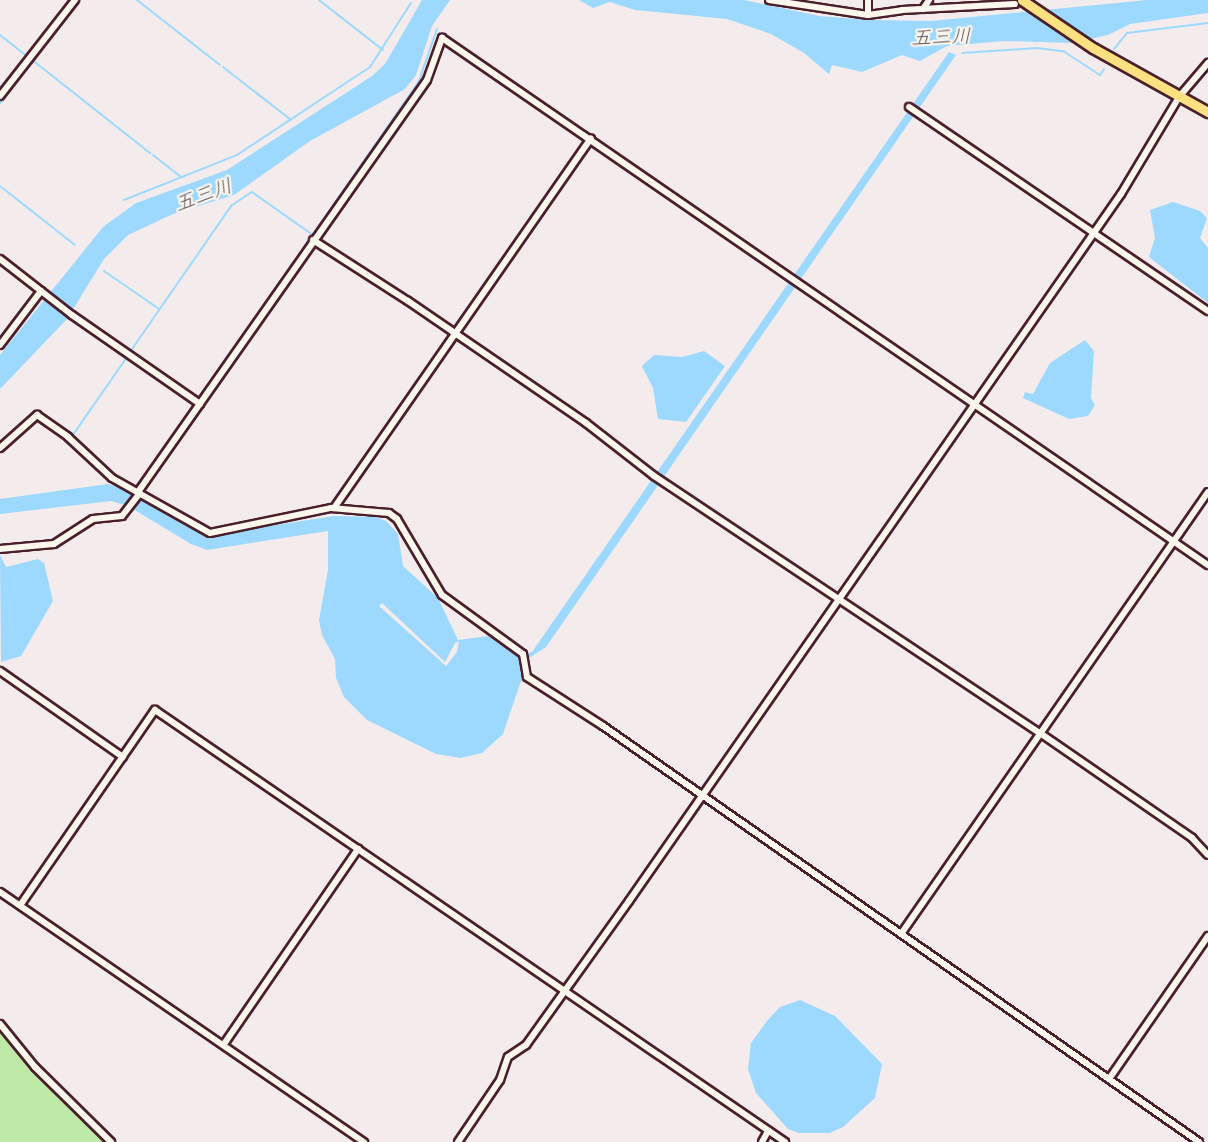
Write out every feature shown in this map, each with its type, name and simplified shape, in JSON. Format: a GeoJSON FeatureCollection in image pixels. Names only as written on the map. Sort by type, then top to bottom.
{"type":"FeatureCollection","features":[{"type":"Feature","properties":{"kind":"highway"},"geometry":{"type":"LineString","coordinates":[[1019,2],[1035,9],[1093,48],[1208,112]]}},
{"type":"Feature","properties":{"kind":"street"},"geometry":{"type":"LineString","coordinates":[[0,96],[75,0]]}},
{"type":"Feature","properties":{"kind":"street"},"geometry":{"type":"LineString","coordinates":[[769,0],[868,15],[1019,2]]}},
{"type":"Feature","properties":{"kind":"street"},"geometry":{"type":"LineString","coordinates":[[868,0],[868,15]]}},
{"type":"Feature","properties":{"kind":"street"},"geometry":{"type":"LineString","coordinates":[[923,9],[929,0]]}},
{"type":"Feature","properties":{"kind":"street"},"geometry":{"type":"LineString","coordinates":[[0,549],[54,544],[93,519],[122,516],[129,509],[313,240],[427,80],[442,38],[591,138],[790,280],[1208,565]]}},
{"type":"Feature","properties":{"kind":"street"},"geometry":{"type":"LineString","coordinates":[[458,1142],[501,1080],[508,1057],[526,1045],[565,990],[1141,164],[1179,97],[1208,63]]}},
{"type":"Feature","properties":{"kind":"street"},"geometry":{"type":"LineString","coordinates":[[909,107],[1208,311]]}},
{"type":"Feature","properties":{"kind":"street"},"geometry":{"type":"LineString","coordinates":[[334,508],[591,138]]}},
{"type":"Feature","properties":{"kind":"street"},"geometry":{"type":"LineString","coordinates":[[313,240],[455,333],[586,423],[662,482],[840,597],[1040,733],[1192,838],[1208,855]]}},
{"type":"Feature","properties":{"kind":"street"},"geometry":{"type":"LineString","coordinates":[[0,259],[72,315],[200,404]]}},
{"type":"Feature","properties":{"kind":"street"},"geometry":{"type":"LineString","coordinates":[[0,345],[41,291]]}},
{"type":"Feature","properties":{"kind":"street"},"geometry":{"type":"LineString","coordinates":[[0,448],[37,416],[68,437],[112,478],[210,533],[334,508],[389,513],[397,519],[442,594],[523,654],[527,662],[527,677],[702,795],[1199,1142]]}},
{"type":"Feature","properties":{"kind":"street"},"geometry":{"type":"LineString","coordinates":[[901,934],[1208,492]]}},
{"type":"Feature","properties":{"kind":"street"},"geometry":{"type":"LineString","coordinates":[[0,671],[123,757]]}},
{"type":"Feature","properties":{"kind":"street"},"geometry":{"type":"LineString","coordinates":[[21,904],[155,710],[785,1142]]}},
{"type":"Feature","properties":{"kind":"street"},"geometry":{"type":"LineString","coordinates":[[224,1044],[358,849]]}},
{"type":"Feature","properties":{"kind":"street"},"geometry":{"type":"LineString","coordinates":[[0,892],[21,904],[364,1142]]}},
{"type":"Feature","properties":{"kind":"street"},"geometry":{"type":"LineString","coordinates":[[1109,1079],[1208,936]]}},
{"type":"Feature","properties":{"kind":"street"},"geometry":{"type":"LineString","coordinates":[[0,1024],[35,1067],[111,1142]]}},
{"type":"Feature","properties":{"kind":"street"},"geometry":{"type":"LineString","coordinates":[[762,1142],[768,1131]]}},
{"type":"Feature","properties":{"kind":"green space"},"geometry":{"type":"Polygon","coordinates":[[[0,1029],[33,1070],[106,1142],[0,1142],[0,1029]]]}},
{"type":"Feature","properties":{"kind":"water","name":"五三川"},"geometry":{"type":"Polygon","coordinates":[[[422,0],[450,0],[432,26],[416,75],[405,89],[310,141],[234,195],[173,214],[128,235],[104,259],[67,319],[0,389],[0,355],[103,227],[136,203],[227,170],[372,76],[385,64],[422,0]]]}},
{"type":"Feature","properties":{"kind":"water","name":"五三川"},"geometry":{"type":"Polygon","coordinates":[[[579,0],[744,0],[819,16],[870,20],[931,21],[1147,0],[1208,0],[1208,13],[1130,24],[1108,35],[1072,43],[1004,41],[947,46],[920,61],[902,55],[862,72],[832,65],[829,74],[804,53],[771,34],[727,19],[635,10],[610,2],[593,8],[579,0]]]}},
{"type":"Feature","properties":{"kind":"water"},"geometry":{"type":"Polygon","coordinates":[[[949,52],[956,55],[546,647],[523,662],[523,675],[503,734],[482,753],[461,758],[436,754],[367,720],[344,697],[336,678],[335,659],[322,635],[319,620],[328,570],[328,531],[207,550],[191,544],[128,506],[111,501],[0,514],[0,499],[108,484],[132,492],[206,536],[334,516],[375,517],[386,521],[398,534],[403,566],[438,598],[458,640],[488,636],[519,656],[532,652],[949,52]]]}},
{"type":"Feature","properties":{"kind":"water"},"geometry":{"type":"Polygon","coordinates":[[[1173,202],[1200,211],[1207,218],[1200,238],[1208,248],[1208,303],[1149,257],[1155,238],[1150,210],[1173,202]]]}},
{"type":"Feature","properties":{"kind":"water"},"geometry":{"type":"Polygon","coordinates":[[[1085,340],[1094,351],[1091,398],[1095,405],[1088,416],[1069,419],[1023,398],[1025,392],[1033,394],[1050,363],[1085,340]]]}},
{"type":"Feature","properties":{"kind":"water"},"geometry":{"type":"Polygon","coordinates":[[[704,351],[725,366],[686,422],[658,419],[653,388],[642,366],[654,355],[682,357],[704,351]]]}},
{"type":"Feature","properties":{"kind":"water"},"geometry":{"type":"Polygon","coordinates":[[[0,555],[6,567],[38,559],[44,563],[53,601],[21,656],[1,662],[0,555]]]}},
{"type":"Feature","properties":{"kind":"water"},"geometry":{"type":"Polygon","coordinates":[[[800,1000],[835,1016],[882,1064],[875,1098],[843,1127],[830,1133],[799,1133],[788,1129],[756,1093],[748,1069],[751,1043],[767,1021],[780,1007],[800,1000]]]}},
{"type":"Feature","properties":{"kind":"pier"},"geometry":{"type":"Polygon","coordinates":[[[382,603],[445,662],[455,643],[459,641],[457,652],[446,666],[379,606],[382,603]]]}},
{"type":"Feature","properties":{"kind":"waterway"},"geometry":{"type":"LineString","coordinates":[[68,15],[80,0]]}},
{"type":"Feature","properties":{"kind":"waterway"},"geometry":{"type":"LineString","coordinates":[[137,0],[220,65]]}},
{"type":"Feature","properties":{"kind":"waterway"},"geometry":{"type":"LineString","coordinates":[[319,0],[383,50]]}},
{"type":"Feature","properties":{"kind":"waterway"},"geometry":{"type":"LineString","coordinates":[[124,200],[237,155],[370,67],[411,3]]}},
{"type":"Feature","properties":{"kind":"waterway"},"geometry":{"type":"LineString","coordinates":[[0,103],[66,18]]}},
{"type":"Feature","properties":{"kind":"waterway"},"geometry":{"type":"LineString","coordinates":[[1114,49],[1127,33],[1208,23]]}},
{"type":"Feature","properties":{"kind":"waterway"},"geometry":{"type":"LineString","coordinates":[[199,399],[419,81],[437,29]]}},
{"type":"Feature","properties":{"kind":"waterway"},"geometry":{"type":"LineString","coordinates":[[0,35],[28,57]]}},
{"type":"Feature","properties":{"kind":"waterway","name":"五三川"},"geometry":{"type":"LineString","coordinates":[[962,53],[1037,48],[1063,51],[1100,75],[1104,69]]}},
{"type":"Feature","properties":{"kind":"waterway"},"geometry":{"type":"LineString","coordinates":[[31,59],[150,153]]}},
{"type":"Feature","properties":{"kind":"waterway"},"geometry":{"type":"LineString","coordinates":[[223,67],[291,120]]}},
{"type":"Feature","properties":{"kind":"waterway"},"geometry":{"type":"LineString","coordinates":[[153,155],[181,177]]}},
{"type":"Feature","properties":{"kind":"waterway"},"geometry":{"type":"LineString","coordinates":[[0,186],[75,245]]}},
{"type":"Feature","properties":{"kind":"waterway","name":"五三川"},"geometry":{"type":"LineString","coordinates":[[130,352],[231,206],[252,192],[313,235]]}},
{"type":"Feature","properties":{"kind":"waterway"},"geometry":{"type":"LineString","coordinates":[[104,271],[159,309]]}},
{"type":"Feature","properties":{"kind":"waterway"},"geometry":{"type":"LineString","coordinates":[[127,357],[72,436],[111,473],[137,488]]}},
{"type":"Feature","properties":{"kind":"waterway"},"geometry":{"type":"LineString","coordinates":[[153,466],[195,405]]}}]}
